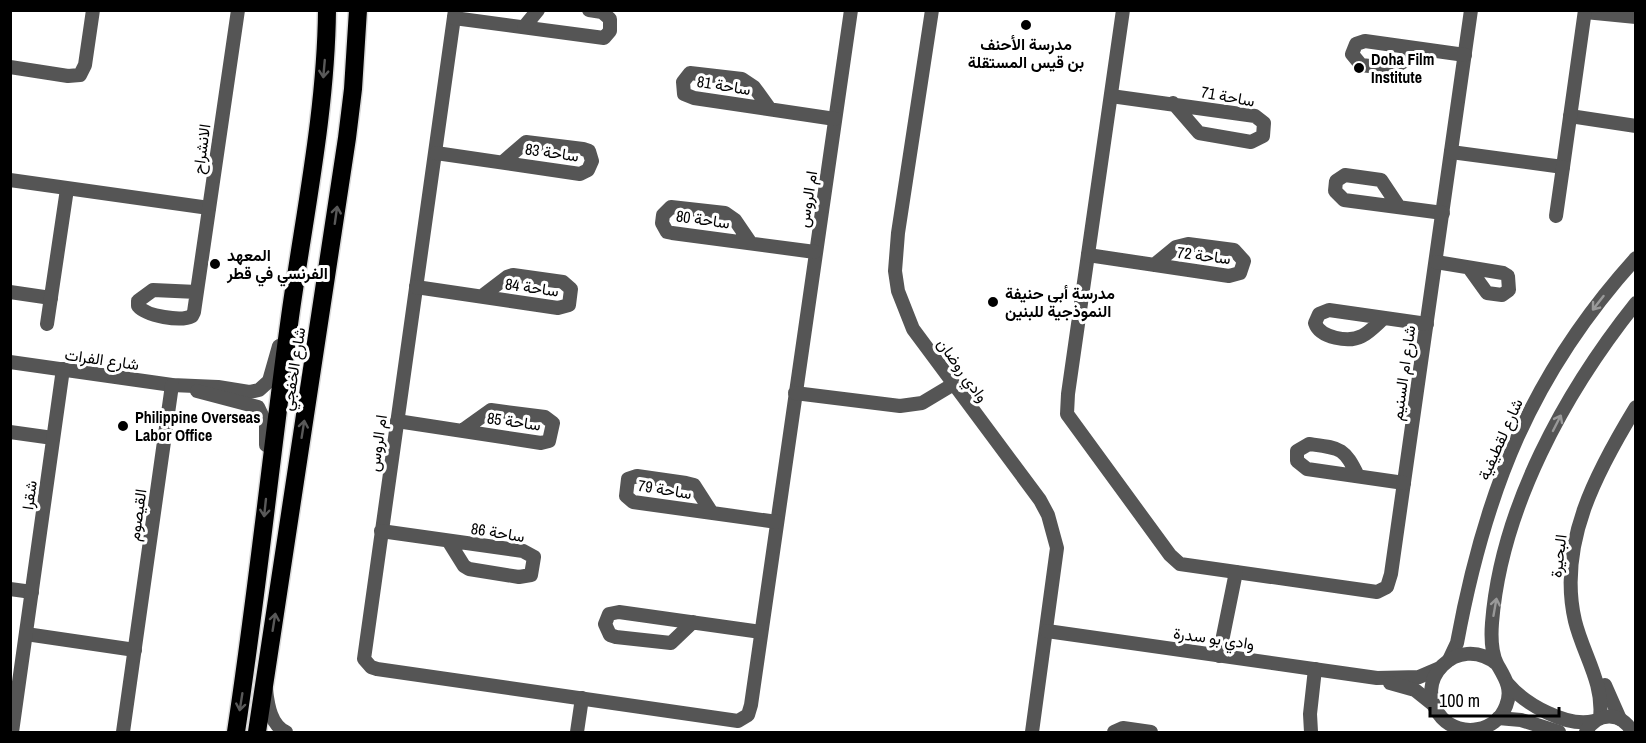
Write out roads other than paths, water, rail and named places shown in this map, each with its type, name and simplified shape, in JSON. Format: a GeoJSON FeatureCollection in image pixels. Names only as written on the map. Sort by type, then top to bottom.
{"type":"FeatureCollection","features":[{"type":"Feature","properties":{"kind":"highway","name":"شارع الخفجي"},"geometry":{"type":"LineString","coordinates":[[236,732],[251,635],[291,304],[319,113],[327,10]]}},
{"type":"Feature","properties":{"kind":"highway","name":"شارع الخفجي"},"geometry":{"type":"LineString","coordinates":[[257,732],[351,109],[358,10]]}},
{"type":"Feature","properties":{"kind":"street"},"geometry":{"type":"LineString","coordinates":[[10,67],[68,76],[80,75],[85,65],[93,10]]}},
{"type":"Feature","properties":{"kind":"street","name":"الانشراح"},"geometry":{"type":"LineString","coordinates":[[197,292],[238,10]]}},
{"type":"Feature","properties":{"kind":"street"},"geometry":{"type":"LineString","coordinates":[[524,27],[538,10]]}},
{"type":"Feature","properties":{"kind":"street"},"geometry":{"type":"LineString","coordinates":[[455,14],[524,27],[604,38],[610,31],[610,19],[602,12],[589,10]]}},
{"type":"Feature","properties":{"kind":"street","name":"ام الروس"},"geometry":{"type":"LineString","coordinates":[[455,14],[364,659],[371,667],[742,720],[750,712],[851,10]]}},
{"type":"Feature","properties":{"kind":"street","name":"وادي روضان"},"geometry":{"type":"LineString","coordinates":[[932,10],[898,233],[895,271],[898,291],[913,329],[1040,500],[1048,515],[1057,548],[1032,732]]}},
{"type":"Feature","properties":{"kind":"street","name":"شارع ام السنيم"},"geometry":{"type":"LineString","coordinates":[[1123,10],[1066,402],[1070,421],[1175,561],[1185,566],[1381,592],[1389,583],[1472,10]]}},
{"type":"Feature","properties":{"kind":"street"},"geometry":{"type":"LineString","coordinates":[[1556,216],[1585,11],[1635,17]]}},
{"type":"Feature","properties":{"kind":"street"},"geometry":{"type":"LineString","coordinates":[[1419,50],[1465,55]]}},
{"type":"Feature","properties":{"kind":"street","name":"ساحة 81"},"geometry":{"type":"LineString","coordinates":[[770,109],[754,87],[742,79],[690,73],[682,82],[684,94],[689,97],[835,119]]}},
{"type":"Feature","properties":{"kind":"street","name":"ساحة 71"},"geometry":{"type":"LineString","coordinates":[[1111,96],[1173,103],[1255,116],[1264,123],[1263,136],[1251,142],[1199,133],[1173,103]]}},
{"type":"Feature","properties":{"kind":"street"},"geometry":{"type":"LineString","coordinates":[[1570,116],[1635,126]]}},
{"type":"Feature","properties":{"kind":"street","name":"ساحة 83"},"geometry":{"type":"LineString","coordinates":[[436,153],[504,161],[580,174],[588,170],[592,161],[589,151],[583,148],[535,141],[519,146],[504,161]]}},
{"type":"Feature","properties":{"kind":"street"},"geometry":{"type":"LineString","coordinates":[[1451,152],[1563,167]]}},
{"type":"Feature","properties":{"kind":"street"},"geometry":{"type":"LineString","coordinates":[[10,180],[209,208]]}},
{"type":"Feature","properties":{"kind":"street"},"geometry":{"type":"LineString","coordinates":[[47,324],[67,189]]}},
{"type":"Feature","properties":{"kind":"street","name":"ساحة 80"},"geometry":{"type":"LineString","coordinates":[[750,242],[735,220],[725,213],[671,207],[663,215],[664,228],[672,233],[815,252]]}},
{"type":"Feature","properties":{"kind":"street"},"geometry":{"type":"LineString","coordinates":[[1399,207],[1443,213]]}},
{"type":"Feature","properties":{"kind":"street","name":"ساحة 72"},"geometry":{"type":"LineString","coordinates":[[1088,255],[1154,265],[1236,276],[1243,269],[1244,261],[1234,250],[1188,244],[1176,247],[1154,265]]}},
{"type":"Feature","properties":{"kind":"street","name":"شارع لقطيفية"},"geometry":{"type":"LineString","coordinates":[[1445,664],[1457,643],[1484,523],[1521,427],[1539,391],[1577,330],[1635,258]]}},
{"type":"Feature","properties":{"kind":"street"},"geometry":{"type":"LineString","coordinates":[[1436,262],[1469,268]]}},
{"type":"Feature","properties":{"kind":"street","name":"ساحة 84"},"geometry":{"type":"LineString","coordinates":[[416,287],[564,308],[569,306],[572,289],[563,282],[513,275],[482,296]]}},
{"type":"Feature","properties":{"kind":"street"},"geometry":{"type":"LineString","coordinates":[[10,292],[51,298]]}},
{"type":"Feature","properties":{"kind":"street"},"geometry":{"type":"LineString","coordinates":[[1633,731],[1620,719],[1570,727],[1526,702],[1508,684],[1497,664],[1492,647],[1492,622],[1502,567],[1521,505],[1540,457],[1569,400],[1597,354],[1635,303]]}},
{"type":"Feature","properties":{"kind":"street","name":"شارع الفرات"},"geometry":{"type":"LineString","coordinates":[[10,362],[172,386],[218,387],[249,392],[266,386],[273,370],[285,316],[291,304]]}},
{"type":"Feature","properties":{"kind":"street"},"geometry":{"type":"LineString","coordinates":[[1384,318],[1427,324]]}},
{"type":"Feature","properties":{"kind":"street","name":"شقرا"},"geometry":{"type":"LineString","coordinates":[[12,732],[13,702],[26,634],[63,369]]}},
{"type":"Feature","properties":{"kind":"street"},"geometry":{"type":"LineString","coordinates":[[795,393],[903,406],[922,403],[949,380]]}},
{"type":"Feature","properties":{"kind":"street","name":"القيصوم"},"geometry":{"type":"LineString","coordinates":[[123,732],[172,386]]}},
{"type":"Feature","properties":{"kind":"street","name":"شارع الفرات"},"geometry":{"type":"LineString","coordinates":[[190,387],[200,393],[258,407],[266,424],[266,446],[270,465]]}},
{"type":"Feature","properties":{"kind":"street","name":"ساحة 85"},"geometry":{"type":"LineString","coordinates":[[397,422],[541,442],[549,441],[554,429],[553,423],[545,417],[499,410],[486,412],[463,430]]}},
{"type":"Feature","properties":{"kind":"street","name":"البحيرة"},"geometry":{"type":"LineString","coordinates":[[1594,724],[1599,692],[1586,643],[1578,586],[1583,525],[1635,413]]}},
{"type":"Feature","properties":{"kind":"street"},"geometry":{"type":"LineString","coordinates":[[10,432],[53,438]]}},
{"type":"Feature","properties":{"kind":"street","name":"ساحة 79"},"geometry":{"type":"LineString","coordinates":[[712,513],[694,485],[637,476],[628,479],[625,484],[626,496],[633,502],[712,513],[777,522]]}},
{"type":"Feature","properties":{"kind":"street"},"geometry":{"type":"LineString","coordinates":[[1358,476],[1404,483]]}},
{"type":"Feature","properties":{"kind":"street","name":"ساحة 86"},"geometry":{"type":"LineString","coordinates":[[381,531],[523,551],[534,557],[534,569],[531,575],[519,577],[470,569],[464,566],[449,542]]}},
{"type":"Feature","properties":{"kind":"street"},"geometry":{"type":"LineString","coordinates":[[1223,656],[1236,572]]}},
{"type":"Feature","properties":{"kind":"street"},"geometry":{"type":"LineString","coordinates":[[10,589],[32,592]]}},
{"type":"Feature","properties":{"kind":"street"},"geometry":{"type":"LineString","coordinates":[[693,622],[675,640],[664,644],[610,635],[605,624],[609,614],[620,612],[693,622],[761,632]]}},
{"type":"Feature","properties":{"kind":"street","name":"وادي بو سدرة"},"geometry":{"type":"LineString","coordinates":[[1047,631],[1377,678],[1419,677],[1445,664]]}},
{"type":"Feature","properties":{"kind":"street"},"geometry":{"type":"LineString","coordinates":[[26,634],[135,650]]}},
{"type":"Feature","properties":{"kind":"street","name":"البحيرة"},"geometry":{"type":"LineString","coordinates":[[1586,643],[1620,719]]}},
{"type":"Feature","properties":{"kind":"street"},"geometry":{"type":"LineString","coordinates":[[1444,732],[1433,682],[1445,664],[1461,654],[1474,653],[1487,657],[1497,664]]}},
{"type":"Feature","properties":{"kind":"street"},"geometry":{"type":"LineString","coordinates":[[1311,730],[1316,716],[1320,670]]}},
{"type":"Feature","properties":{"kind":"street","name":"وادي بو سدرة"},"geometry":{"type":"LineString","coordinates":[[1377,678],[1415,690],[1439,712]]}},
{"type":"Feature","properties":{"kind":"street"},"geometry":{"type":"LineString","coordinates":[[265,680],[272,715],[276,724],[286,732]]}},
{"type":"Feature","properties":{"kind":"street"},"geometry":{"type":"LineString","coordinates":[[1490,726],[1506,706],[1508,684]]}},
{"type":"Feature","properties":{"kind":"street"},"geometry":{"type":"LineString","coordinates":[[577,732],[582,698]]}},
{"type":"Feature","properties":{"kind":"street"},"geometry":{"type":"LineString","coordinates":[[1538,724],[1543,710]]}},
{"type":"Feature","properties":{"kind":"street"},"geometry":{"type":"LineString","coordinates":[[1439,712],[1460,729],[1474,730],[1521,720],[1559,732]]}},
{"type":"Feature","properties":{"kind":"street"},"geometry":{"type":"LineString","coordinates":[[1113,732],[1123,728],[1151,732]]}},
{"type":"Feature","properties":{"kind":"place","name":"مدرسة الأحنف بن قيس المستقلة"},"geometry":{"type":"Point","coordinates":[1026,25]}},
{"type":"Feature","properties":{"kind":"place","name":"Doha Film Institute"},"geometry":{"type":"Point","coordinates":[1359,68]}},
{"type":"Feature","properties":{"kind":"place","name":"المعهد الفرنسي في قطر"},"geometry":{"type":"Point","coordinates":[215,264]}},
{"type":"Feature","properties":{"kind":"place","name":"مدرسة أبي حنيفة النموذجية للبنين"},"geometry":{"type":"Point","coordinates":[993,302]}},
{"type":"Feature","properties":{"kind":"place","name":"Philippine Overseas Labor Office"},"geometry":{"type":"Point","coordinates":[123,426]}}]}
